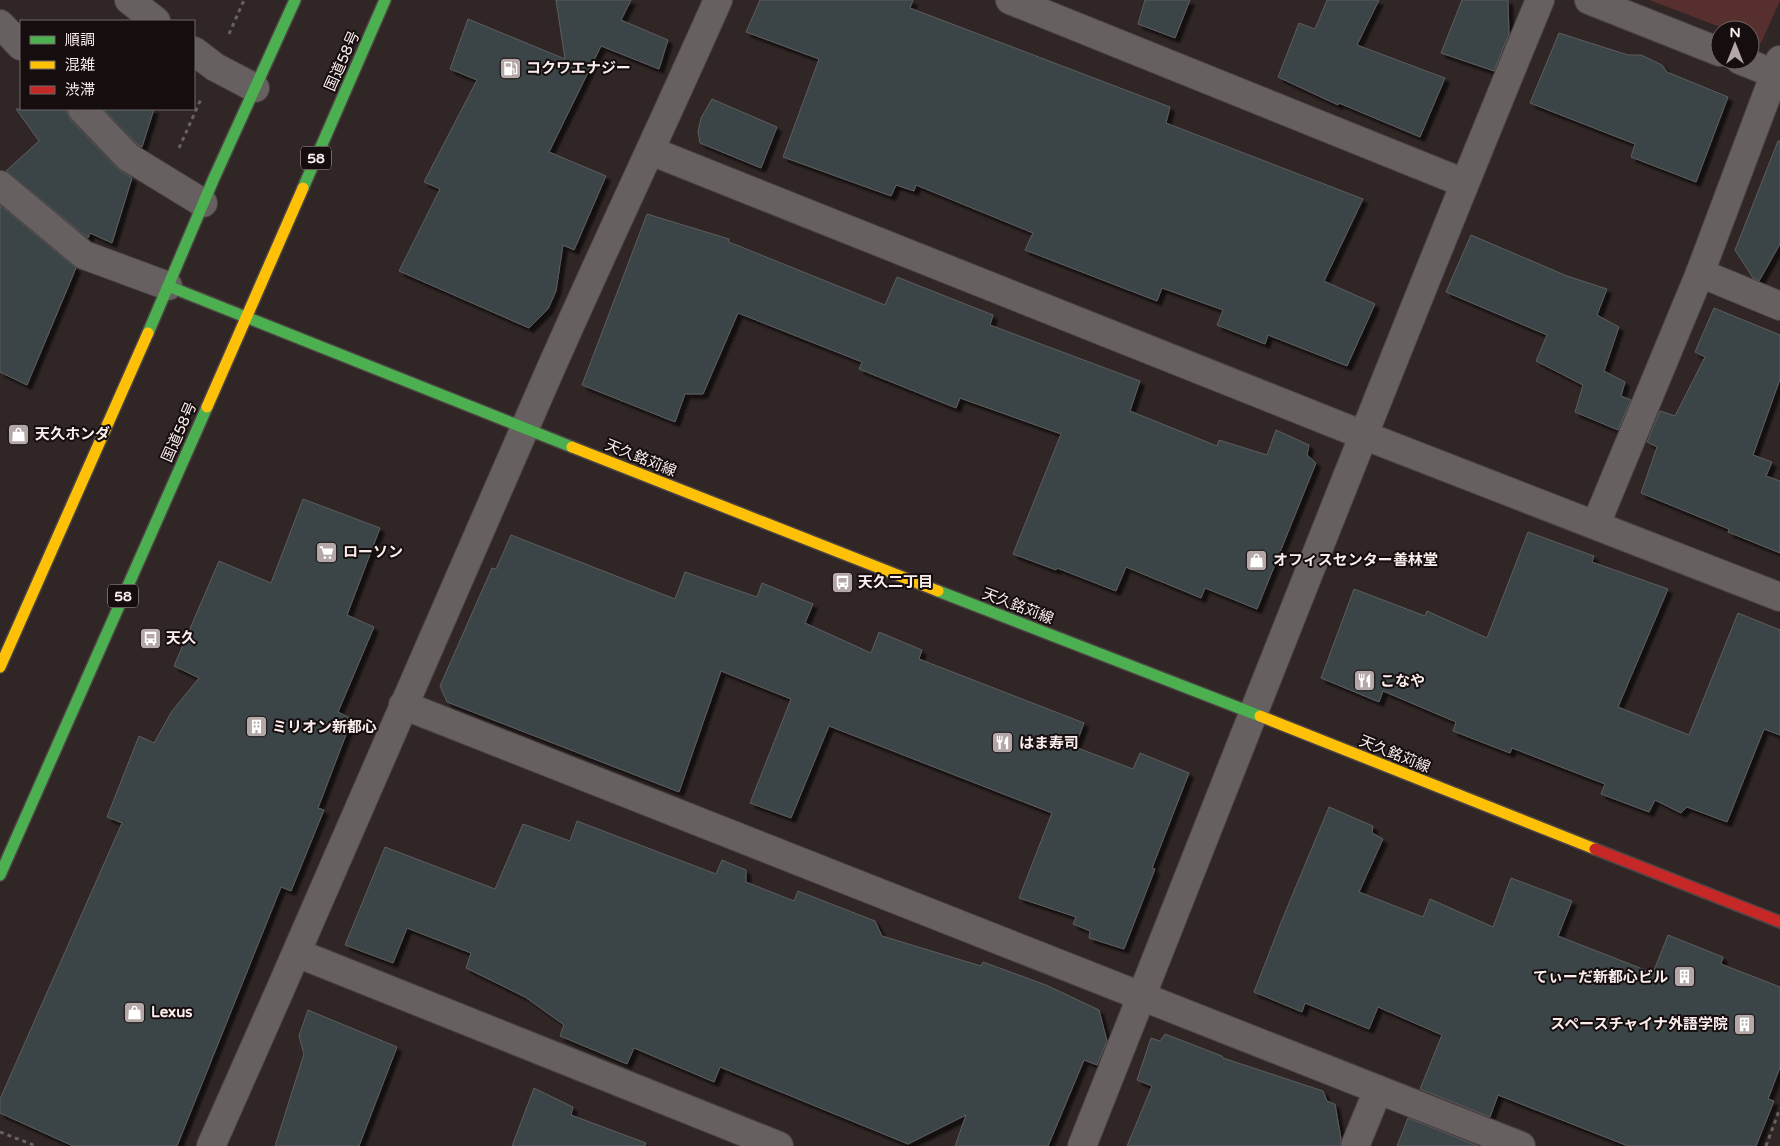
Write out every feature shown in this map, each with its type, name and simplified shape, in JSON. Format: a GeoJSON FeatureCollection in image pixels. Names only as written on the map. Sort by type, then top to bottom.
{"type":"FeatureCollection","features":[{"type":"Feature","properties":{"kind":"main road"},"geometry":{"type":"LineString","coordinates":[[0,667],[112,417],[203,202],[295,0]]}},
{"type":"Feature","properties":{"kind":"main road","name":"国道58号"},"geometry":{"type":"LineString","coordinates":[[0,875],[294,211],[385,0]]}},
{"type":"Feature","properties":{"kind":"main road","name":"天久銘苅線"},"geometry":{"type":"LineString","coordinates":[[168,286],[1780,922]]}},
{"type":"Feature","properties":{"kind":"street"},"geometry":{"type":"LineString","coordinates":[[129,0],[155,20]]}},
{"type":"Feature","properties":{"kind":"street"},"geometry":{"type":"LineString","coordinates":[[211,1146],[525,428],[718,0]]}},
{"type":"Feature","properties":{"kind":"street"},"geometry":{"type":"LineString","coordinates":[[1010,0],[1464,184]]}},
{"type":"Feature","properties":{"kind":"street"},"geometry":{"type":"LineString","coordinates":[[1082,1146],[1363,435],[1540,0]]}},
{"type":"Feature","properties":{"kind":"street"},"geometry":{"type":"LineString","coordinates":[[1589,0],[1710,48]]}},
{"type":"Feature","properties":{"kind":"street"},"geometry":{"type":"LineString","coordinates":[[0,24],[20,45]]}},
{"type":"Feature","properties":{"kind":"street"},"geometry":{"type":"LineString","coordinates":[[195,52],[215,67],[255,88]]}},
{"type":"Feature","properties":{"kind":"street"},"geometry":{"type":"LineString","coordinates":[[1596,524],[1700,273],[1778,70],[1760,65]]}},
{"type":"Feature","properties":{"kind":"street"},"geometry":{"type":"LineString","coordinates":[[83,110],[128,156],[203,202]]}},
{"type":"Feature","properties":{"kind":"street"},"geometry":{"type":"LineString","coordinates":[[651,151],[1363,435],[1780,597]]}},
{"type":"Feature","properties":{"kind":"street"},"geometry":{"type":"LineString","coordinates":[[0,185],[84,255],[168,286]]}},
{"type":"Feature","properties":{"kind":"street"},"geometry":{"type":"LineString","coordinates":[[1700,273],[1780,306]]}},
{"type":"Feature","properties":{"kind":"street"},"geometry":{"type":"LineString","coordinates":[[404,705],[1521,1146]]}},
{"type":"Feature","properties":{"kind":"street"},"geometry":{"type":"LineString","coordinates":[[297,953],[779,1146]]}},
{"type":"Feature","properties":{"kind":"street"},"geometry":{"type":"LineString","coordinates":[[1355,1146],[1378,1090]]}},
{"type":"Feature","properties":{"kind":"path"},"geometry":{"type":"LineString","coordinates":[[1766,1146],[1780,1108]]}},
{"type":"Feature","properties":{"kind":"path"},"geometry":{"type":"LineString","coordinates":[[0,1132],[36,1146]]}},
{"type":"Feature","properties":{"kind":"shaded area"},"geometry":{"type":"Polygon","coordinates":[[[1649,0],[1780,0],[1761,43],[1760,20],[1710,20],[1710,23],[1649,0]]]}},
{"type":"Feature","properties":{"kind":"building"},"geometry":{"type":"Polygon","coordinates":[[[556,0],[631,0],[621,20],[668,40],[659,69],[601,46],[549,152],[606,176],[574,250],[563,245],[556,291],[548,309],[529,328],[399,271],[440,189],[424,182],[477,80],[450,69],[468,19],[565,59],[556,0]]]}},
{"type":"Feature","properties":{"kind":"building"},"geometry":{"type":"Polygon","coordinates":[[[760,0],[913,0],[910,8],[1170,107],[1166,123],[1363,199],[1324,281],[1375,304],[1347,366],[1268,335],[1265,344],[1217,325],[1223,310],[1162,288],[1157,301],[1025,250],[1033,233],[916,185],[914,191],[896,185],[891,196],[783,157],[819,59],[746,32],[760,0]]]}},
{"type":"Feature","properties":{"kind":"building"},"geometry":{"type":"Polygon","coordinates":[[[1145,0],[1190,0],[1175,38],[1138,24],[1145,0]]]}},
{"type":"Feature","properties":{"kind":"building"},"geometry":{"type":"Polygon","coordinates":[[[1327,0],[1379,0],[1357,45],[1445,78],[1420,137],[1339,103],[1338,105],[1278,77],[1299,23],[1315,29],[1327,0]]]}},
{"type":"Feature","properties":{"kind":"building"},"geometry":{"type":"Polygon","coordinates":[[[1462,0],[1508,0],[1509,34],[1494,71],[1441,53],[1462,0]]]}},
{"type":"Feature","properties":{"kind":"building"},"geometry":{"type":"Polygon","coordinates":[[[1559,33],[1628,55],[1641,55],[1662,65],[1667,72],[1728,97],[1696,182],[1631,157],[1635,144],[1530,103],[1559,33]]]}},
{"type":"Feature","properties":{"kind":"building"},"geometry":{"type":"Polygon","coordinates":[[[712,99],[777,127],[761,168],[700,143],[698,132],[701,118],[712,99]]]}},
{"type":"Feature","properties":{"kind":"building"},"geometry":{"type":"Polygon","coordinates":[[[16,109],[67,110],[71,120],[117,168],[132,178],[112,243],[90,233],[88,238],[6,171],[39,141],[16,109]]]}},
{"type":"Feature","properties":{"kind":"building"},"geometry":{"type":"Polygon","coordinates":[[[104,110],[154,110],[142,147],[104,110]]]}},
{"type":"Feature","properties":{"kind":"building"},"geometry":{"type":"Polygon","coordinates":[[[1778,141],[1780,141],[1780,244],[1759,281],[1753,278],[1735,250],[1778,141]]]}},
{"type":"Feature","properties":{"kind":"building"},"geometry":{"type":"Polygon","coordinates":[[[0,205],[76,268],[27,385],[0,372],[0,205]]]}},
{"type":"Feature","properties":{"kind":"building"},"geometry":{"type":"Polygon","coordinates":[[[647,214],[729,239],[729,242],[885,305],[897,277],[993,315],[990,325],[1140,381],[1130,411],[1217,446],[1219,440],[1267,455],[1276,430],[1309,445],[1307,455],[1316,463],[1257,609],[1205,588],[1201,598],[1126,567],[1116,591],[1057,568],[1056,570],[1013,554],[1061,434],[960,398],[956,408],[859,369],[862,362],[738,313],[703,394],[685,394],[675,422],[582,385],[647,214]]]}},
{"type":"Feature","properties":{"kind":"building"},"geometry":{"type":"Polygon","coordinates":[[[1471,235],[1567,276],[1607,289],[1597,315],[1619,327],[1604,371],[1625,382],[1621,396],[1631,400],[1618,430],[1575,412],[1583,385],[1536,361],[1547,335],[1446,292],[1471,235]]]}},
{"type":"Feature","properties":{"kind":"building"},"geometry":{"type":"Polygon","coordinates":[[[1714,308],[1780,335],[1780,379],[1753,455],[1772,462],[1766,476],[1780,481],[1780,553],[1728,532],[1729,529],[1641,493],[1657,447],[1647,442],[1660,411],[1675,416],[1705,357],[1695,352],[1714,308]]]}},
{"type":"Feature","properties":{"kind":"building"},"geometry":{"type":"Polygon","coordinates":[[[303,499],[380,528],[347,615],[374,627],[338,712],[352,719],[318,808],[324,810],[291,891],[281,887],[177,1146],[73,1146],[0,1113],[0,1099],[122,823],[107,817],[139,736],[154,743],[172,711],[199,678],[174,666],[219,561],[271,583],[303,499]]]}},
{"type":"Feature","properties":{"kind":"building"},"geometry":{"type":"Polygon","coordinates":[[[1528,532],[1594,556],[1592,562],[1668,589],[1618,707],[1689,735],[1738,613],[1780,630],[1780,735],[1764,729],[1727,822],[1687,807],[1681,813],[1655,800],[1649,812],[1601,794],[1605,784],[1512,748],[1510,753],[1453,731],[1456,722],[1383,691],[1379,702],[1321,678],[1354,589],[1425,616],[1427,611],[1487,638],[1528,532]]]}},
{"type":"Feature","properties":{"kind":"building"},"geometry":{"type":"Polygon","coordinates":[[[511,535],[675,599],[685,572],[757,597],[762,583],[813,604],[805,623],[871,653],[879,632],[922,650],[919,659],[1084,723],[1075,747],[1133,769],[1140,753],[1189,773],[1152,868],[1155,869],[1124,949],[1089,938],[1090,931],[1073,924],[1076,917],[1019,898],[1052,813],[829,726],[791,818],[750,803],[791,699],[721,671],[679,792],[447,702],[440,686],[492,568],[496,569],[511,535]]]}},
{"type":"Feature","properties":{"kind":"building"},"geometry":{"type":"Polygon","coordinates":[[[1329,807],[1373,826],[1372,833],[1383,839],[1359,892],[1423,917],[1430,899],[1493,927],[1511,878],[1572,901],[1558,936],[1653,973],[1668,935],[1723,957],[1721,964],[1780,987],[1780,1067],[1768,1099],[1774,1101],[1756,1146],[1628,1146],[1498,1095],[1490,1117],[1420,1089],[1442,1035],[1378,1007],[1369,1029],[1305,1003],[1302,1012],[1254,992],[1329,807]]]}},
{"type":"Feature","properties":{"kind":"building"},"geometry":{"type":"Polygon","coordinates":[[[577,821],[716,874],[722,860],[746,870],[746,882],[794,901],[798,891],[875,921],[882,936],[981,966],[983,962],[1046,985],[1099,1010],[1107,1041],[1097,1065],[1084,1060],[1048,1146],[955,1146],[966,1115],[908,1144],[720,1067],[714,1082],[634,1048],[627,1064],[560,1036],[564,1025],[525,997],[466,968],[471,953],[407,928],[393,963],[345,945],[385,847],[495,889],[523,824],[570,841],[577,821]]]}},
{"type":"Feature","properties":{"kind":"building"},"geometry":{"type":"Polygon","coordinates":[[[308,1010],[397,1047],[359,1146],[275,1146],[304,1054],[299,1036],[308,1010]]]}},
{"type":"Feature","properties":{"kind":"building"},"geometry":{"type":"Polygon","coordinates":[[[1165,1034],[1223,1058],[1323,1091],[1327,1101],[1335,1104],[1341,1139],[1340,1146],[1127,1146],[1152,1086],[1137,1080],[1151,1038],[1160,1041],[1165,1034]]]}},
{"type":"Feature","properties":{"kind":"building"},"geometry":{"type":"Polygon","coordinates":[[[534,1088],[573,1107],[571,1115],[646,1143],[645,1146],[512,1146],[534,1088]]]}},
{"type":"Feature","properties":{"kind":"building"},"geometry":{"type":"Polygon","coordinates":[[[1408,1118],[1478,1146],[1397,1146],[1408,1118]]]}},
{"type":"Feature","properties":{"kind":"traffic: fast"},"geometry":{"type":"LineString","coordinates":[[148,333],[214,178],[295,0]]}},
{"type":"Feature","properties":{"kind":"traffic: fast"},"geometry":{"type":"LineString","coordinates":[[303,188],[385,0]]}},
{"type":"Feature","properties":{"kind":"traffic: fast"},"geometry":{"type":"LineString","coordinates":[[168,286],[572,447]]}},
{"type":"Feature","properties":{"kind":"traffic: fast"},"geometry":{"type":"LineString","coordinates":[[0,875],[207,407]]}},
{"type":"Feature","properties":{"kind":"traffic: fast"},"geometry":{"type":"LineString","coordinates":[[938,591],[1260,716]]}},
{"type":"Feature","properties":{"kind":"traffic: slow"},"geometry":{"type":"LineString","coordinates":[[207,407],[303,188]]}},
{"type":"Feature","properties":{"kind":"traffic: slow"},"geometry":{"type":"LineString","coordinates":[[0,667],[148,333]]}},
{"type":"Feature","properties":{"kind":"traffic: slow"},"geometry":{"type":"LineString","coordinates":[[572,447],[938,591]]}},
{"type":"Feature","properties":{"kind":"traffic: slow"},"geometry":{"type":"LineString","coordinates":[[1260,716],[1595,849]]}},
{"type":"Feature","properties":{"kind":"traffic: jam"},"geometry":{"type":"LineString","coordinates":[[1595,849],[1780,922]]}},
{"type":"Feature","properties":{"kind":"place","name":"コクワエナジー"},"geometry":{"type":"Point","coordinates":[510,68]}},
{"type":"Feature","properties":{"kind":"place","name":"天久ホンダ"},"geometry":{"type":"Point","coordinates":[19,434]}},
{"type":"Feature","properties":{"kind":"place","name":"ローソン"},"geometry":{"type":"Point","coordinates":[327,552]}},
{"type":"Feature","properties":{"kind":"place","name":"オフィスセンター善林堂"},"geometry":{"type":"Point","coordinates":[1257,560]}},
{"type":"Feature","properties":{"kind":"place","name":"天久二丁目"},"geometry":{"type":"Point","coordinates":[842,582]}},
{"type":"Feature","properties":{"kind":"place","name":"天久"},"geometry":{"type":"Point","coordinates":[150,638]}},
{"type":"Feature","properties":{"kind":"place","name":"こなや"},"geometry":{"type":"Point","coordinates":[1364,681]}},
{"type":"Feature","properties":{"kind":"place","name":"ミリオン新都心"},"geometry":{"type":"Point","coordinates":[256,727]}},
{"type":"Feature","properties":{"kind":"place","name":"はま寿司"},"geometry":{"type":"Point","coordinates":[1003,743]}},
{"type":"Feature","properties":{"kind":"place","name":"てぃーだ新都心ビル"},"geometry":{"type":"Point","coordinates":[1684,977]}},
{"type":"Feature","properties":{"kind":"place","name":"Lexus"},"geometry":{"type":"Point","coordinates":[135,1012]}},
{"type":"Feature","properties":{"kind":"place","name":"スペースチャイナ外語学院"},"geometry":{"type":"Point","coordinates":[1744,1024]}}]}
